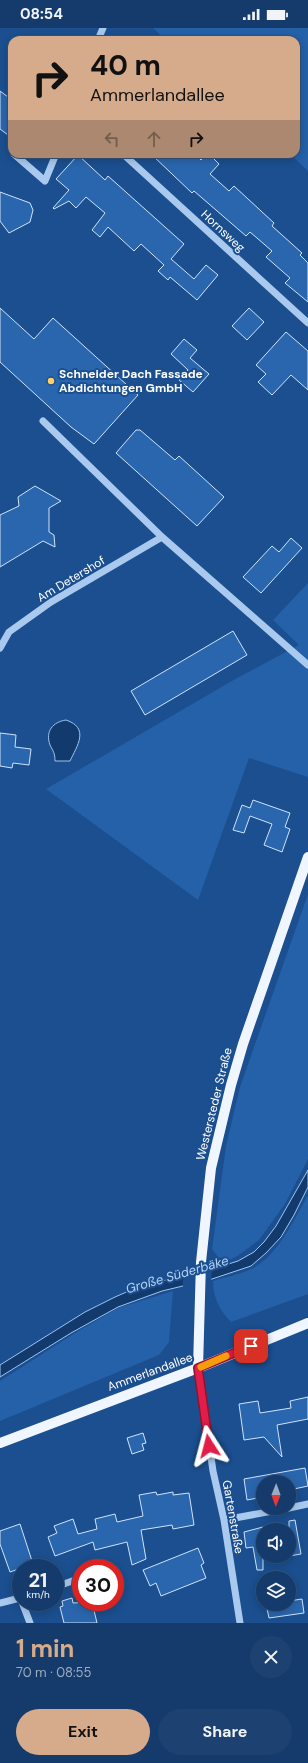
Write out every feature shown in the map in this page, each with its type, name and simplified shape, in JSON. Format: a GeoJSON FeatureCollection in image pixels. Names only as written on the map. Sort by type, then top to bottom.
{"type":"FeatureCollection","features":[{"type":"Feature","properties":{"kind":"main road","name":"Westersteder Straße"},"geometry":{"type":"LineString","coordinates":[[198,1368],[201,1262],[211,1168],[230,1085],[308,858]]}},
{"type":"Feature","properties":{"kind":"main road","name":"Ammerlandallee"},"geometry":{"type":"LineString","coordinates":[[0,1442],[198,1368],[308,1323]]}},
{"type":"Feature","properties":{"kind":"street"},"geometry":{"type":"LineString","coordinates":[[18,158],[45,181],[54,158]]}},
{"type":"Feature","properties":{"kind":"street","name":"Hornsweg"},"geometry":{"type":"LineString","coordinates":[[127,158],[308,323]]}},
{"type":"Feature","properties":{"kind":"street"},"geometry":{"type":"LineString","coordinates":[[43,421],[162,537],[308,665]]}},
{"type":"Feature","properties":{"kind":"street","name":"Am Detershof"},"geometry":{"type":"LineString","coordinates":[[0,648],[9,632],[51,602],[162,537]]}},
{"type":"Feature","properties":{"kind":"street","name":"Gartenstraße"},"geometry":{"type":"LineString","coordinates":[[198,1368],[213,1471],[224,1520],[240,1623]]}},
{"type":"Feature","properties":{"kind":"street"},"geometry":{"type":"LineString","coordinates":[[296,1507],[308,1504]]}},
{"type":"Feature","properties":{"kind":"street"},"geometry":{"type":"LineString","coordinates":[[224,1520],[256,1514]]}},
{"type":"Feature","properties":{"kind":"street"},"geometry":{"type":"LineString","coordinates":[[0,1603],[12,1601]]}},
{"type":"Feature","properties":{"kind":"street"},"geometry":{"type":"LineString","coordinates":[[26,1611],[30,1623]]}},
{"type":"Feature","properties":{"kind":"shaded area"},"geometry":{"type":"Polygon","coordinates":[[[153,28],[308,28],[308,171],[294,158],[300,158],[300,36],[162,36],[153,28]]]}},
{"type":"Feature","properties":{"kind":"shaded area"},"geometry":{"type":"Polygon","coordinates":[[[308,583],[308,777],[249,758],[198,900],[46,789],[237,678],[299,645],[273,620],[308,583]]]}},
{"type":"Feature","properties":{"kind":"shaded area"},"geometry":{"type":"Polygon","coordinates":[[[66,720],[73,723],[78,728],[80,738],[70,761],[55,761],[49,740],[49,731],[57,723],[66,720]]]}},
{"type":"Feature","properties":{"kind":"shaded area"},"geometry":{"type":"Polygon","coordinates":[[[308,894],[308,1159],[285,1204],[259,1240],[236,1257],[226,1261],[218,1257],[212,1249],[226,1146],[240,1087],[308,894]]]}},
{"type":"Feature","properties":{"kind":"shaded area"},"geometry":{"type":"Polygon","coordinates":[[[308,1170],[308,1187],[281,1237],[251,1266],[212,1279],[162,1291],[118,1307],[71,1333],[0,1377],[0,1365],[85,1312],[115,1297],[138,1287],[238,1261],[254,1252],[276,1226],[308,1170]]]}},
{"type":"Feature","properties":{"kind":"shaded area"},"geometry":{"type":"Polygon","coordinates":[[[308,1195],[308,1294],[231,1322],[223,1313],[218,1303],[214,1292],[213,1281],[249,1270],[259,1265],[268,1257],[283,1238],[308,1195]]]}},
{"type":"Feature","properties":{"kind":"shaded area"},"geometry":{"type":"Polygon","coordinates":[[[173,1291],[169,1342],[159,1355],[0,1421],[0,1381],[75,1333],[118,1308],[173,1291]]]}},
{"type":"Feature","properties":{"kind":"pier"},"geometry":{"type":"Polygon","coordinates":[[[212,1266],[211,1282],[183,1289],[183,1273],[212,1266]]]}},
{"type":"Feature","properties":{"kind":"building"},"geometry":{"type":"Polygon","coordinates":[[[0,91],[8,97],[8,135],[0,129],[0,91]]]}},
{"type":"Feature","properties":{"kind":"building"},"geometry":{"type":"Polygon","coordinates":[[[75,158],[81,158],[105,180],[108,176],[184,244],[171,259],[194,279],[206,265],[218,275],[197,300],[170,277],[168,280],[158,271],[164,265],[141,244],[134,251],[108,227],[100,237],[92,230],[105,213],[86,197],[76,208],[69,201],[54,209],[53,208],[69,190],[56,179],[75,158]]]}},
{"type":"Feature","properties":{"kind":"building"},"geometry":{"type":"Polygon","coordinates":[[[155,158],[199,158],[201,160],[203,158],[213,158],[219,164],[210,174],[229,191],[234,186],[274,223],[272,226],[302,253],[300,255],[308,263],[308,302],[285,283],[290,278],[266,257],[272,251],[250,232],[246,236],[194,191],[192,193],[155,158]]]}},
{"type":"Feature","properties":{"kind":"building"},"geometry":{"type":"Polygon","coordinates":[[[0,192],[30,203],[33,210],[30,222],[9,233],[0,221],[0,192]]]}},
{"type":"Feature","properties":{"kind":"building","name":"Schneider Dach Fassade Abdichtungen GmbH"},"geometry":{"type":"Polygon","coordinates":[[[0,308],[34,339],[53,318],[138,395],[94,444],[71,427],[0,362],[0,308]]]}},
{"type":"Feature","properties":{"kind":"building"},"geometry":{"type":"Polygon","coordinates":[[[249,308],[264,322],[247,340],[232,326],[249,308]]]}},
{"type":"Feature","properties":{"kind":"building"},"geometry":{"type":"Polygon","coordinates":[[[286,332],[308,351],[308,390],[291,375],[272,395],[258,382],[266,374],[256,365],[286,332]]]}},
{"type":"Feature","properties":{"kind":"building"},"geometry":{"type":"Polygon","coordinates":[[[184,339],[197,350],[190,358],[209,374],[193,392],[179,380],[188,370],[171,354],[184,339]]]}},
{"type":"Feature","properties":{"kind":"building"},"geometry":{"type":"Polygon","coordinates":[[[136,430],[140,430],[175,460],[179,456],[224,497],[197,526],[116,453],[136,430]]]}},
{"type":"Feature","properties":{"kind":"building"},"geometry":{"type":"Polygon","coordinates":[[[35,486],[61,501],[49,508],[49,532],[54,535],[55,547],[43,541],[0,567],[0,515],[19,506],[18,497],[35,486]]]}},
{"type":"Feature","properties":{"kind":"building"},"geometry":{"type":"Polygon","coordinates":[[[291,538],[302,548],[261,593],[243,577],[272,546],[279,552],[291,538]]]}},
{"type":"Feature","properties":{"kind":"building"},"geometry":{"type":"Polygon","coordinates":[[[233,631],[247,655],[145,715],[131,691],[233,631]]]}},
{"type":"Feature","properties":{"kind":"building"},"geometry":{"type":"Polygon","coordinates":[[[0,733],[16,735],[15,747],[31,749],[29,765],[13,763],[12,768],[0,766],[0,733]]]}},
{"type":"Feature","properties":{"kind":"building"},"geometry":{"type":"Polygon","coordinates":[[[253,800],[290,813],[285,827],[290,829],[282,852],[264,845],[272,824],[250,816],[244,833],[233,830],[242,805],[250,808],[253,800]]]}},
{"type":"Feature","properties":{"kind":"building"},"geometry":{"type":"Polygon","coordinates":[[[308,1397],[308,1419],[277,1425],[282,1457],[264,1437],[244,1440],[239,1404],[258,1401],[260,1413],[291,1408],[290,1401],[308,1397]]]}},
{"type":"Feature","properties":{"kind":"building"},"geometry":{"type":"Polygon","coordinates":[[[143,1433],[146,1443],[142,1444],[144,1450],[132,1454],[127,1438],[143,1433]]]}},
{"type":"Feature","properties":{"kind":"building"},"geometry":{"type":"Polygon","coordinates":[[[305,1468],[308,1486],[296,1489],[296,1475],[266,1475],[305,1468]]]}},
{"type":"Feature","properties":{"kind":"building"},"geometry":{"type":"Polygon","coordinates":[[[256,1477],[256,1498],[247,1500],[244,1479],[256,1477]]]}},
{"type":"Feature","properties":{"kind":"building"},"geometry":{"type":"Polygon","coordinates":[[[156,1492],[157,1495],[173,1492],[173,1495],[189,1493],[194,1525],[173,1529],[172,1525],[141,1530],[146,1559],[132,1565],[127,1542],[95,1550],[93,1542],[55,1556],[48,1537],[57,1533],[54,1526],[73,1519],[78,1534],[97,1529],[95,1519],[115,1514],[117,1522],[143,1516],[139,1495],[156,1492]]]}},
{"type":"Feature","properties":{"kind":"building"},"geometry":{"type":"Polygon","coordinates":[[[295,1520],[296,1523],[289,1523],[289,1521],[295,1520]]]}},
{"type":"Feature","properties":{"kind":"building"},"geometry":{"type":"Polygon","coordinates":[[[20,1524],[31,1559],[12,1559],[12,1571],[10,1572],[0,1544],[0,1531],[20,1524]]]}},
{"type":"Feature","properties":{"kind":"building"},"geometry":{"type":"Polygon","coordinates":[[[296,1526],[301,1554],[296,1555],[296,1526]]]}},
{"type":"Feature","properties":{"kind":"building"},"geometry":{"type":"Polygon","coordinates":[[[256,1529],[256,1563],[263,1563],[263,1570],[257,1570],[253,1547],[246,1548],[244,1532],[256,1529]]]}},
{"type":"Feature","properties":{"kind":"building"},"geometry":{"type":"Polygon","coordinates":[[[198,1548],[204,1563],[201,1565],[206,1578],[161,1596],[156,1583],[150,1586],[143,1570],[198,1548]]]}},
{"type":"Feature","properties":{"kind":"building"},"geometry":{"type":"Polygon","coordinates":[[[72,1598],[72,1611],[94,1611],[97,1623],[64,1623],[61,1611],[64,1611],[64,1600],[72,1598]]]}},
{"type":"Feature","properties":{"kind":"building"},"geometry":{"type":"Polygon","coordinates":[[[302,1599],[304,1613],[269,1618],[268,1611],[296,1611],[296,1600],[302,1599]]]}},
{"type":"Feature","properties":{"kind":"slow traffic"},"geometry":{"type":"LineString","coordinates":[[201,1367],[226,1356]]}},
{"type":"Feature","properties":{"kind":"place","name":"Schneider Dach Fassade Abdichtungen GmbH"},"geometry":{"type":"Point","coordinates":[51,381]}},
{"type":"Feature","properties":{"kind":"route"},"geometry":{"type":"LineString","coordinates":[[209,1446],[198,1368],[251,1346]]}},
{"type":"Feature","properties":{"kind":"water label","name":"Große Süderbäke"},"geometry":{"type":"Point","coordinates":[177,1274]}}]}
